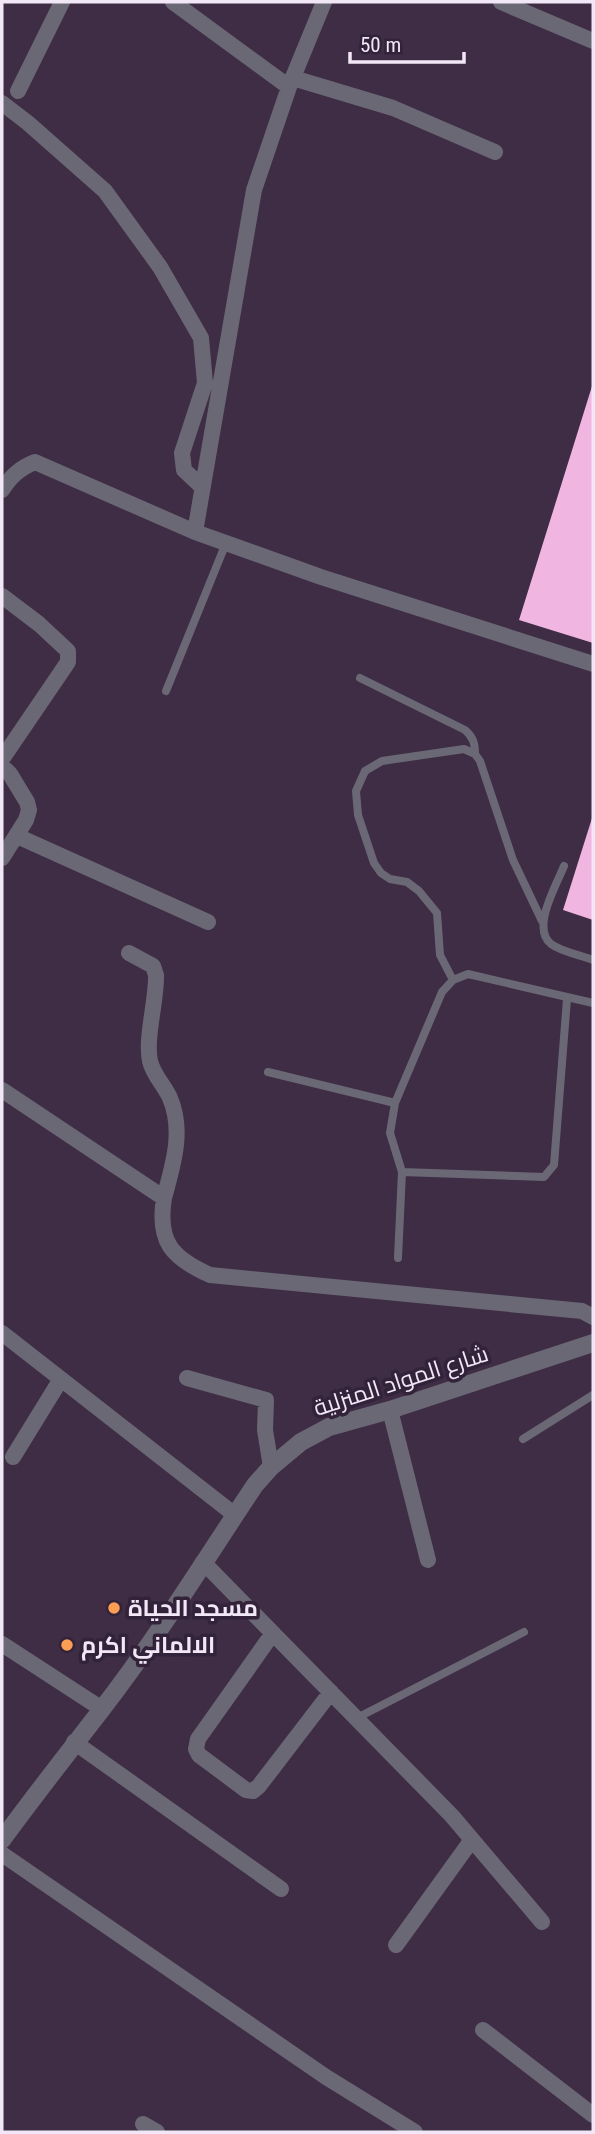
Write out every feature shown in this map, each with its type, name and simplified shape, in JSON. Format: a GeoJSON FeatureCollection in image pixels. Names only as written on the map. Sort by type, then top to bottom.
{"type":"FeatureCollection","features":[{"type":"Feature","properties":{"kind":"street"},"geometry":{"type":"LineString","coordinates":[[28,123],[10,92],[62,2]]}},
{"type":"Feature","properties":{"kind":"street"},"geometry":{"type":"LineString","coordinates":[[173,2],[291,82],[393,108],[495,152]]}},
{"type":"Feature","properties":{"kind":"street"},"geometry":{"type":"LineString","coordinates":[[195,532],[254,190],[291,82],[324,2]]}},
{"type":"Feature","properties":{"kind":"street"},"geometry":{"type":"LineString","coordinates":[[501,2],[593,41]]}},
{"type":"Feature","properties":{"kind":"street"},"geometry":{"type":"LineString","coordinates":[[2,103],[105,191],[160,267],[201,338],[205,383],[182,453],[184,470],[202,487]]}},
{"type":"Feature","properties":{"kind":"street"},"geometry":{"type":"LineString","coordinates":[[2,490],[10,477],[35,462],[195,532],[321,577],[593,664]]}},
{"type":"Feature","properties":{"kind":"street"},"geometry":{"type":"LineString","coordinates":[[2,596],[39,624],[68,651],[68,662],[2,759]]}},
{"type":"Feature","properties":{"kind":"street"},"geometry":{"type":"LineString","coordinates":[[2,766],[10,774],[29,810],[26,821],[2,858]]}},
{"type":"Feature","properties":{"kind":"street"},"geometry":{"type":"LineString","coordinates":[[17,836],[208,922]]}},
{"type":"Feature","properties":{"kind":"street"},"geometry":{"type":"LineString","coordinates":[[130,953],[153,966],[156,975],[150,1060],[177,1116],[177,1139],[161,1216],[170,1250],[186,1265],[210,1275],[582,1311],[593,1317]]}},
{"type":"Feature","properties":{"kind":"street"},"geometry":{"type":"LineString","coordinates":[[2,1090],[164,1198]]}},
{"type":"Feature","properties":{"kind":"street"},"geometry":{"type":"LineString","coordinates":[[2,1333],[235,1515]]}},
{"type":"Feature","properties":{"kind":"street","name":"شارع المواد المنزلية"},"geometry":{"type":"LineString","coordinates":[[2,1840],[74,1742],[102,1709],[255,1485],[271,1467],[301,1442],[329,1427],[593,1345]]}},
{"type":"Feature","properties":{"kind":"street"},"geometry":{"type":"LineString","coordinates":[[13,1457],[61,1378]]}},
{"type":"Feature","properties":{"kind":"street"},"geometry":{"type":"LineString","coordinates":[[187,1378],[266,1400],[265,1430],[271,1467]]}},
{"type":"Feature","properties":{"kind":"street"},"geometry":{"type":"LineString","coordinates":[[390,1410],[428,1560]]}},
{"type":"Feature","properties":{"kind":"street"},"geometry":{"type":"LineString","coordinates":[[203,1562],[452,1816],[542,1922]]}},
{"type":"Feature","properties":{"kind":"street"},"geometry":{"type":"LineString","coordinates":[[273,1633],[198,1739],[196,1749],[200,1755],[246,1790],[253,1791],[331,1692]]}},
{"type":"Feature","properties":{"kind":"street"},"geometry":{"type":"LineString","coordinates":[[2,1644],[102,1709]]}},
{"type":"Feature","properties":{"kind":"street"},"geometry":{"type":"LineString","coordinates":[[74,1742],[281,1889]]}},
{"type":"Feature","properties":{"kind":"street"},"geometry":{"type":"LineString","coordinates":[[396,1945],[471,1841]]}},
{"type":"Feature","properties":{"kind":"street"},"geometry":{"type":"LineString","coordinates":[[2,1854],[326,2077],[415,2132]]}},
{"type":"Feature","properties":{"kind":"street"},"geometry":{"type":"LineString","coordinates":[[482,2030],[593,2115]]}},
{"type":"Feature","properties":{"kind":"lane"},"geometry":{"type":"LineString","coordinates":[[166,691],[226,543]]}},
{"type":"Feature","properties":{"kind":"lane"},"geometry":{"type":"LineString","coordinates":[[360,678],[465,730],[472,736],[475,754]]}},
{"type":"Feature","properties":{"kind":"lane"},"geometry":{"type":"LineString","coordinates":[[453,979],[440,955],[437,914],[419,891],[407,882],[390,879],[381,873],[374,863],[358,816],[358,782],[365,771],[382,761],[464,749],[475,754],[480,761],[513,860],[542,921],[545,938],[554,946],[593,960]]}},
{"type":"Feature","properties":{"kind":"lane"},"geometry":{"type":"LineString","coordinates":[[542,921],[564,866]]}},
{"type":"Feature","properties":{"kind":"lane"},"geometry":{"type":"LineString","coordinates":[[398,1258],[402,1172],[390,1133],[395,1103],[442,992],[453,979],[468,974],[593,1003]]}},
{"type":"Feature","properties":{"kind":"lane"},"geometry":{"type":"LineString","coordinates":[[402,1172],[544,1177],[554,1165],[567,999]]}},
{"type":"Feature","properties":{"kind":"lane"},"geometry":{"type":"LineString","coordinates":[[268,1072],[395,1103]]}},
{"type":"Feature","properties":{"kind":"lane"},"geometry":{"type":"LineString","coordinates":[[523,1439],[593,1395]]}},
{"type":"Feature","properties":{"kind":"lane"},"geometry":{"type":"LineString","coordinates":[[355,1718],[524,1632]]}},
{"type":"Feature","properties":{"kind":"building"},"geometry":{"type":"Polygon","coordinates":[[[593,383],[593,643],[519,620],[593,383]]]}},
{"type":"Feature","properties":{"kind":"building"},"geometry":{"type":"Polygon","coordinates":[[[593,815],[593,920],[563,910],[593,815]]]}},
{"type":"Feature","properties":{"kind":"place","name":"مسجد الحياة"},"geometry":{"type":"Point","coordinates":[114,1608]}},
{"type":"Feature","properties":{"kind":"place","name":"الالماني اكرم"},"geometry":{"type":"Point","coordinates":[67,1645]}}]}
